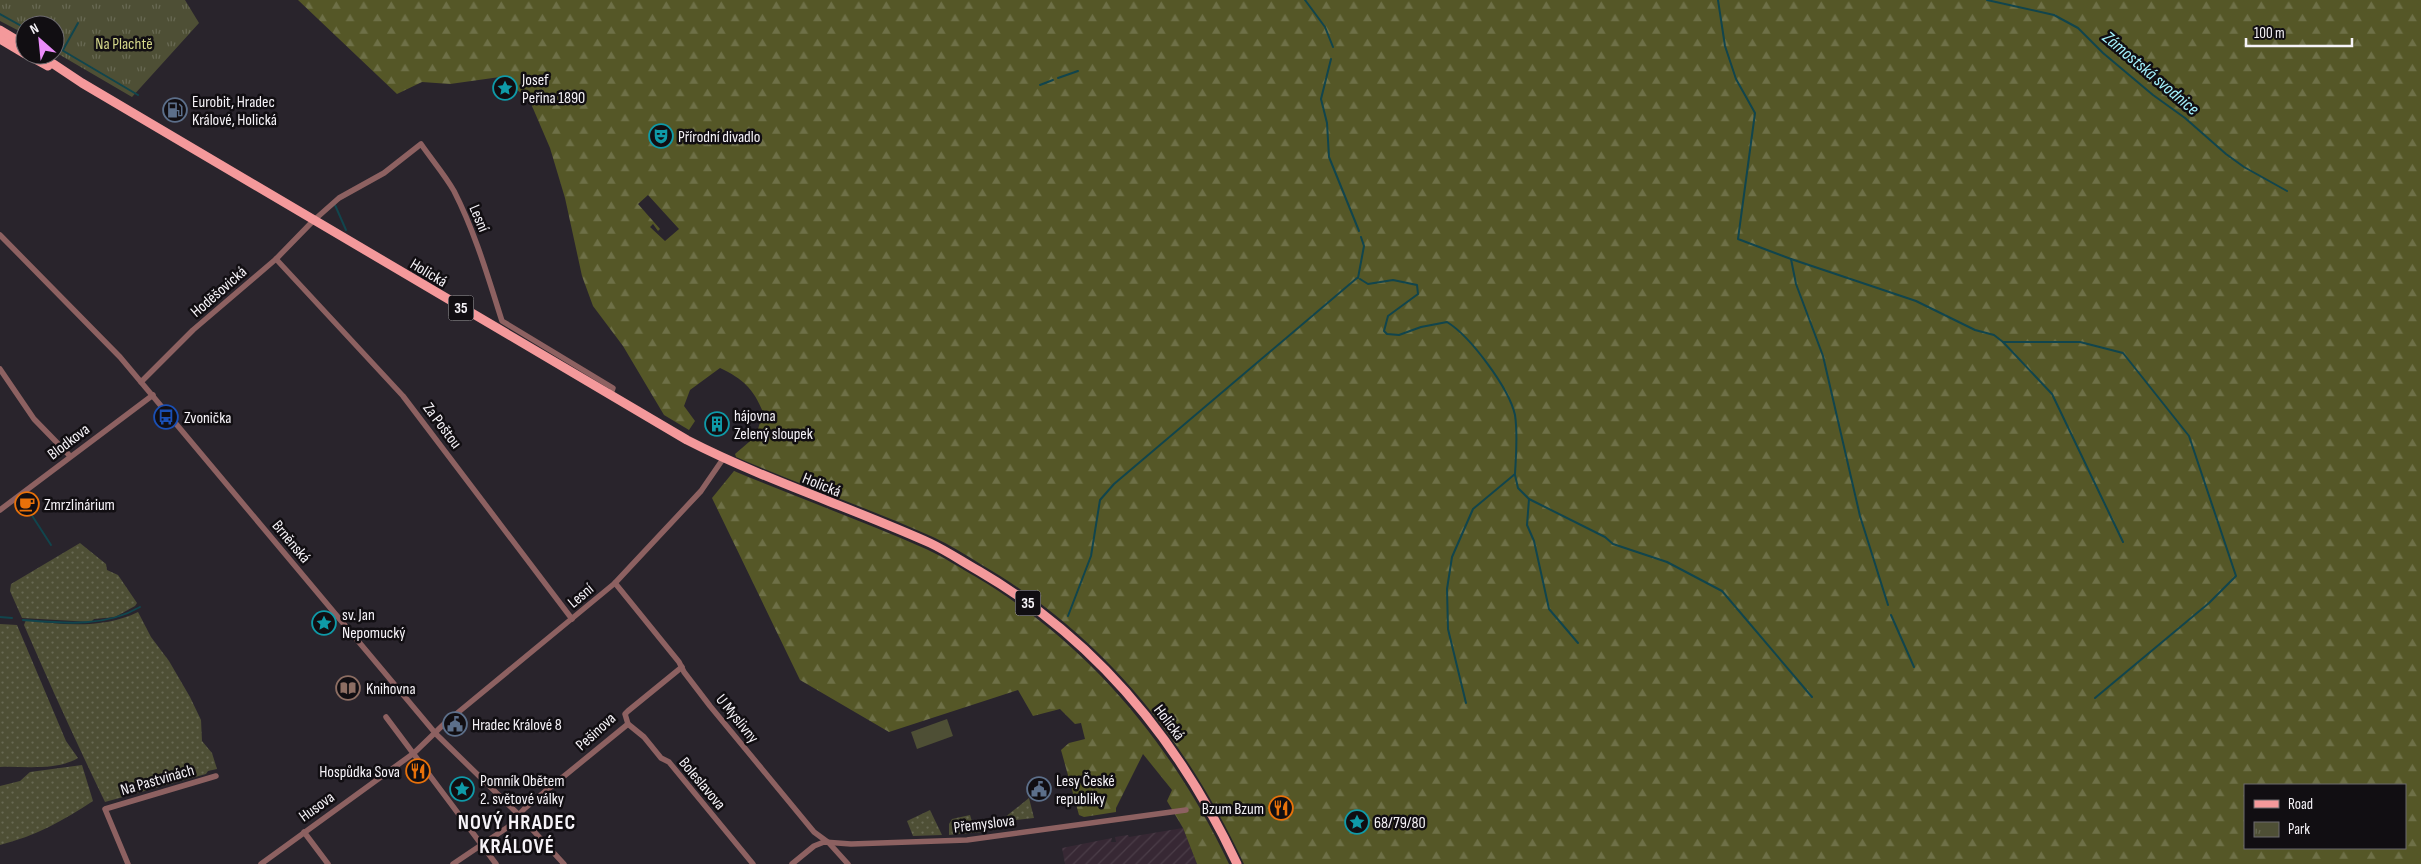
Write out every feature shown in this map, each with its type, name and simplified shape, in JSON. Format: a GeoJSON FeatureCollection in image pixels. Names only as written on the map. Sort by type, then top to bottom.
{"type":"FeatureCollection","features":[{"type":"Feature","properties":{"kind":"main road"},"geometry":{"type":"LineString","coordinates":[[0,30],[15,40]]}},
{"type":"Feature","properties":{"kind":"main road","name":"Holická"},"geometry":{"type":"LineString","coordinates":[[0,39],[15,48]]}},
{"type":"Feature","properties":{"kind":"main road","name":"Holická"},"geometry":{"type":"LineString","coordinates":[[47,65],[82,83]]}},
{"type":"Feature","properties":{"kind":"main road","name":"Holická"},"geometry":{"type":"LineString","coordinates":[[55,65],[313,221],[610,396],[723,459],[930,544],[992,579],[1040,611],[1100,664],[1138,705],[1163,737],[1205,800],[1237,864]]}},
{"type":"Feature","properties":{"kind":"street","name":"Lesní"},"geometry":{"type":"LineString","coordinates":[[313,221],[339,198],[384,173],[421,144],[453,190],[464,212],[502,321],[613,388],[610,396]]}},
{"type":"Feature","properties":{"kind":"street","name":"Hoděšovická"},"geometry":{"type":"LineString","coordinates":[[141,382],[194,330],[276,259],[313,221]]}},
{"type":"Feature","properties":{"kind":"street","name":"Brněnská"},"geometry":{"type":"LineString","coordinates":[[0,236],[83,318],[141,382],[436,734],[518,814],[564,864]]}},
{"type":"Feature","properties":{"kind":"street","name":"Za Poštou"},"geometry":{"type":"LineString","coordinates":[[276,259],[403,396],[572,619]]}},
{"type":"Feature","properties":{"kind":"street"},"geometry":{"type":"LineString","coordinates":[[0,369],[34,419],[70,456]]}},
{"type":"Feature","properties":{"kind":"street","name":"Blodkova"},"geometry":{"type":"LineString","coordinates":[[0,510],[152,395]]}},
{"type":"Feature","properties":{"kind":"street","name":"Lesní"},"geometry":{"type":"LineString","coordinates":[[436,734],[444,724],[615,583],[701,491],[723,459]]}},
{"type":"Feature","properties":{"kind":"street","name":"U Myslivny"},"geometry":{"type":"LineString","coordinates":[[615,583],[682,667],[710,706],[814,832],[828,842],[848,864]]}},
{"type":"Feature","properties":{"kind":"street","name":"Pešinova"},"geometry":{"type":"LineString","coordinates":[[453,864],[468,852],[482,846],[508,826],[518,814],[628,724],[625,714],[682,667]]}},
{"type":"Feature","properties":{"kind":"street"},"geometry":{"type":"LineString","coordinates":[[386,717],[496,864]]}},
{"type":"Feature","properties":{"kind":"street","name":"Boleslavova"},"geometry":{"type":"LineString","coordinates":[[628,724],[644,737],[661,758],[669,762],[753,864]]}},
{"type":"Feature","properties":{"kind":"street","name":"Husova"},"geometry":{"type":"LineString","coordinates":[[261,864],[414,753],[436,734]]}},
{"type":"Feature","properties":{"kind":"street","name":"Na Pastvinách"},"geometry":{"type":"LineString","coordinates":[[128,864],[105,809],[216,776]]}},
{"type":"Feature","properties":{"kind":"street","name":"Přemyslova"},"geometry":{"type":"LineString","coordinates":[[828,842],[851,844],[967,840],[1186,810]]}},
{"type":"Feature","properties":{"kind":"street"},"geometry":{"type":"LineString","coordinates":[[304,832],[328,864]]}},
{"type":"Feature","properties":{"kind":"street"},"geometry":{"type":"LineString","coordinates":[[792,864],[814,846],[828,842]]}},
{"type":"Feature","properties":{"kind":"shaded area"},"geometry":{"type":"Polygon","coordinates":[[[1183,828],[1197,864],[1065,864],[1062,848],[1112,838],[1111,842],[1116,842],[1115,837],[1128,835],[1129,837],[1183,828]]]}},
{"type":"Feature","properties":{"kind":"green space","name":"Na Plachtě"},"geometry":{"type":"Polygon","coordinates":[[[0,0],[185,0],[199,23],[132,97],[65,58],[65,15],[15,15],[15,29],[0,21],[0,0]]]}},
{"type":"Feature","properties":{"kind":"green space"},"geometry":{"type":"Polygon","coordinates":[[[298,0],[2421,0],[2421,864],[1244,864],[1221,818],[1195,774],[1137,694],[1103,658],[1066,624],[1026,593],[939,540],[909,526],[736,457],[735,454],[756,436],[763,412],[751,390],[741,380],[720,368],[690,390],[684,406],[695,421],[689,430],[664,415],[623,346],[593,306],[582,276],[565,198],[550,148],[529,99],[500,77],[450,84],[422,82],[397,94],[298,0]],[[648,195],[638,204],[660,229],[658,231],[653,224],[650,227],[665,241],[679,229],[648,195]]]}},
{"type":"Feature","properties":{"kind":"green space"},"geometry":{"type":"Polygon","coordinates":[[[734,471],[933,552],[1017,604],[1055,633],[1091,666],[1124,701],[1154,739],[1182,778],[1207,820],[1229,864],[1197,864],[1183,828],[1167,801],[1172,790],[1143,754],[1116,808],[1116,812],[1084,817],[1079,815],[1061,750],[1069,743],[1085,739],[1081,723],[1075,724],[1060,709],[1033,716],[1018,690],[889,732],[800,680],[712,498],[734,471]]]}},
{"type":"Feature","properties":{"kind":"green space"},"geometry":{"type":"Polygon","coordinates":[[[80,543],[106,564],[107,570],[118,575],[137,603],[135,606],[115,617],[94,619],[91,622],[22,618],[10,591],[11,584],[80,543]]]}},
{"type":"Feature","properties":{"kind":"green space"},"geometry":{"type":"Polygon","coordinates":[[[138,612],[151,637],[169,661],[190,697],[201,720],[202,741],[212,753],[217,769],[208,771],[206,774],[105,802],[24,625],[26,620],[68,624],[97,623],[111,621],[138,612]]]}},
{"type":"Feature","properties":{"kind":"green space"},"geometry":{"type":"Polygon","coordinates":[[[0,624],[17,625],[66,741],[78,758],[60,765],[0,767],[0,624]]]}},
{"type":"Feature","properties":{"kind":"green space"},"geometry":{"type":"Polygon","coordinates":[[[947,719],[953,736],[917,749],[911,732],[947,719]]]}},
{"type":"Feature","properties":{"kind":"green space"},"geometry":{"type":"Polygon","coordinates":[[[82,765],[93,801],[48,827],[0,845],[0,786],[20,781],[30,772],[82,765]]]}},
{"type":"Feature","properties":{"kind":"green space"},"geometry":{"type":"Polygon","coordinates":[[[1029,798],[1034,818],[999,822],[1029,798]]]}},
{"type":"Feature","properties":{"kind":"green space"},"geometry":{"type":"Polygon","coordinates":[[[930,810],[942,835],[913,836],[907,821],[930,810]]]}},
{"type":"Feature","properties":{"kind":"green space"},"geometry":{"type":"Polygon","coordinates":[[[970,815],[974,828],[983,827],[982,832],[949,835],[949,824],[952,819],[970,815]]]}},
{"type":"Feature","properties":{"kind":"waterway"},"geometry":{"type":"LineString","coordinates":[[1305,0],[1325,27],[1333,47]]}},
{"type":"Feature","properties":{"kind":"waterway"},"geometry":{"type":"LineString","coordinates":[[1718,0],[1725,46],[1736,79],[1755,113],[1738,239],[1791,259],[1796,284],[1823,356],[1860,516],[1888,605]]}},
{"type":"Feature","properties":{"kind":"waterway","name":"Zámostská svodnice"},"geometry":{"type":"LineString","coordinates":[[1987,0],[2054,15],[2078,28],[2103,53],[2153,95],[2185,118],[2226,154],[2244,167],[2287,191]]}},
{"type":"Feature","properties":{"kind":"waterway"},"geometry":{"type":"LineString","coordinates":[[0,14],[15,22]]}},
{"type":"Feature","properties":{"kind":"waterway"},"geometry":{"type":"LineString","coordinates":[[65,46],[78,23]]}},
{"type":"Feature","properties":{"kind":"waterway"},"geometry":{"type":"LineString","coordinates":[[65,52],[138,95]]}},
{"type":"Feature","properties":{"kind":"waterway"},"geometry":{"type":"LineString","coordinates":[[1331,59],[1321,99],[1327,123],[1329,157],[1359,231]]}},
{"type":"Feature","properties":{"kind":"waterway"},"geometry":{"type":"LineString","coordinates":[[1058,78],[1078,71]]}},
{"type":"Feature","properties":{"kind":"waterway"},"geometry":{"type":"LineString","coordinates":[[1040,85],[1053,80]]}},
{"type":"Feature","properties":{"kind":"waterway"},"geometry":{"type":"LineString","coordinates":[[335,205],[346,230]]}},
{"type":"Feature","properties":{"kind":"waterway"},"geometry":{"type":"LineString","coordinates":[[1358,278],[1364,246],[1361,237]]}},
{"type":"Feature","properties":{"kind":"waterway"},"geometry":{"type":"LineString","coordinates":[[1791,259],[1916,301],[1975,330],[1994,335],[2003,342],[2052,394],[2123,542]]}},
{"type":"Feature","properties":{"kind":"waterway"},"geometry":{"type":"LineString","coordinates":[[1068,616],[1091,556],[1100,500],[1114,484],[1357,278]]}},
{"type":"Feature","properties":{"kind":"waterway"},"geometry":{"type":"LineString","coordinates":[[1360,279],[1368,284],[1393,280],[1417,285],[1418,294],[1388,316],[1384,331],[1387,334],[1399,335],[1421,327],[1447,322],[1477,350],[1497,377],[1515,415],[1517,437],[1515,474],[1473,509],[1452,557],[1447,589],[1448,629],[1466,703]]}},
{"type":"Feature","properties":{"kind":"waterway"},"geometry":{"type":"LineString","coordinates":[[2003,342],[2080,342],[2123,353],[2189,436],[2236,576],[2209,603],[2095,698]]}},
{"type":"Feature","properties":{"kind":"waterway"},"geometry":{"type":"LineString","coordinates":[[1515,475],[1518,488],[1529,499],[1605,537],[1613,544],[1667,562],[1722,591],[1812,697]]}},
{"type":"Feature","properties":{"kind":"waterway"},"geometry":{"type":"LineString","coordinates":[[1529,499],[1527,525],[1534,541],[1549,609],[1578,643]]}},
{"type":"Feature","properties":{"kind":"waterway"},"geometry":{"type":"LineString","coordinates":[[31,514],[51,545]]}},
{"type":"Feature","properties":{"kind":"waterway"},"geometry":{"type":"LineString","coordinates":[[23,620],[67,623],[97,621],[126,614],[140,607]]}},
{"type":"Feature","properties":{"kind":"waterway"},"geometry":{"type":"LineString","coordinates":[[1891,615],[1914,667]]}},
{"type":"Feature","properties":{"kind":"waterway"},"geometry":{"type":"LineString","coordinates":[[0,617],[12,618]]}},
{"type":"Feature","properties":{"kind":"place","name":"Josef Peřina 1890"},"geometry":{"type":"Point","coordinates":[505,88]}},
{"type":"Feature","properties":{"kind":"place","name":"Eurobit, Hradec Králové, Holická"},"geometry":{"type":"Point","coordinates":[175,110]}},
{"type":"Feature","properties":{"kind":"place","name":"Přírodní divadlo"},"geometry":{"type":"Point","coordinates":[661,136]}},
{"type":"Feature","properties":{"kind":"place","name":"Zvonička"},"geometry":{"type":"Point","coordinates":[166,417]}},
{"type":"Feature","properties":{"kind":"place","name":"hájovna Zelený sloupek"},"geometry":{"type":"Point","coordinates":[717,424]}},
{"type":"Feature","properties":{"kind":"place","name":"Zmrzlinárium"},"geometry":{"type":"Point","coordinates":[27,504]}},
{"type":"Feature","properties":{"kind":"place","name":"sv. Jan Nepomucký"},"geometry":{"type":"Point","coordinates":[324,623]}},
{"type":"Feature","properties":{"kind":"place","name":"Knihovna"},"geometry":{"type":"Point","coordinates":[348,688]}},
{"type":"Feature","properties":{"kind":"place","name":"Hradec Králové 8"},"geometry":{"type":"Point","coordinates":[455,724]}},
{"type":"Feature","properties":{"kind":"place","name":"Hospůdka Sova"},"geometry":{"type":"Point","coordinates":[418,771]}},
{"type":"Feature","properties":{"kind":"place","name":"Pomník Obětem 2. světové války"},"geometry":{"type":"Point","coordinates":[462,789]}},
{"type":"Feature","properties":{"kind":"place","name":"Lesy České republiky"},"geometry":{"type":"Point","coordinates":[1039,789]}},
{"type":"Feature","properties":{"kind":"place","name":"Bzum Bzum"},"geometry":{"type":"Point","coordinates":[1281,808]}},
{"type":"Feature","properties":{"kind":"place","name":"68/79/80"},"geometry":{"type":"Point","coordinates":[1357,822]}},
{"type":"Feature","properties":{"kind":"district","name":"NOVÝ HRADEC KRÁLOVÉ"},"geometry":{"type":"Point","coordinates":[517,834]}}]}
